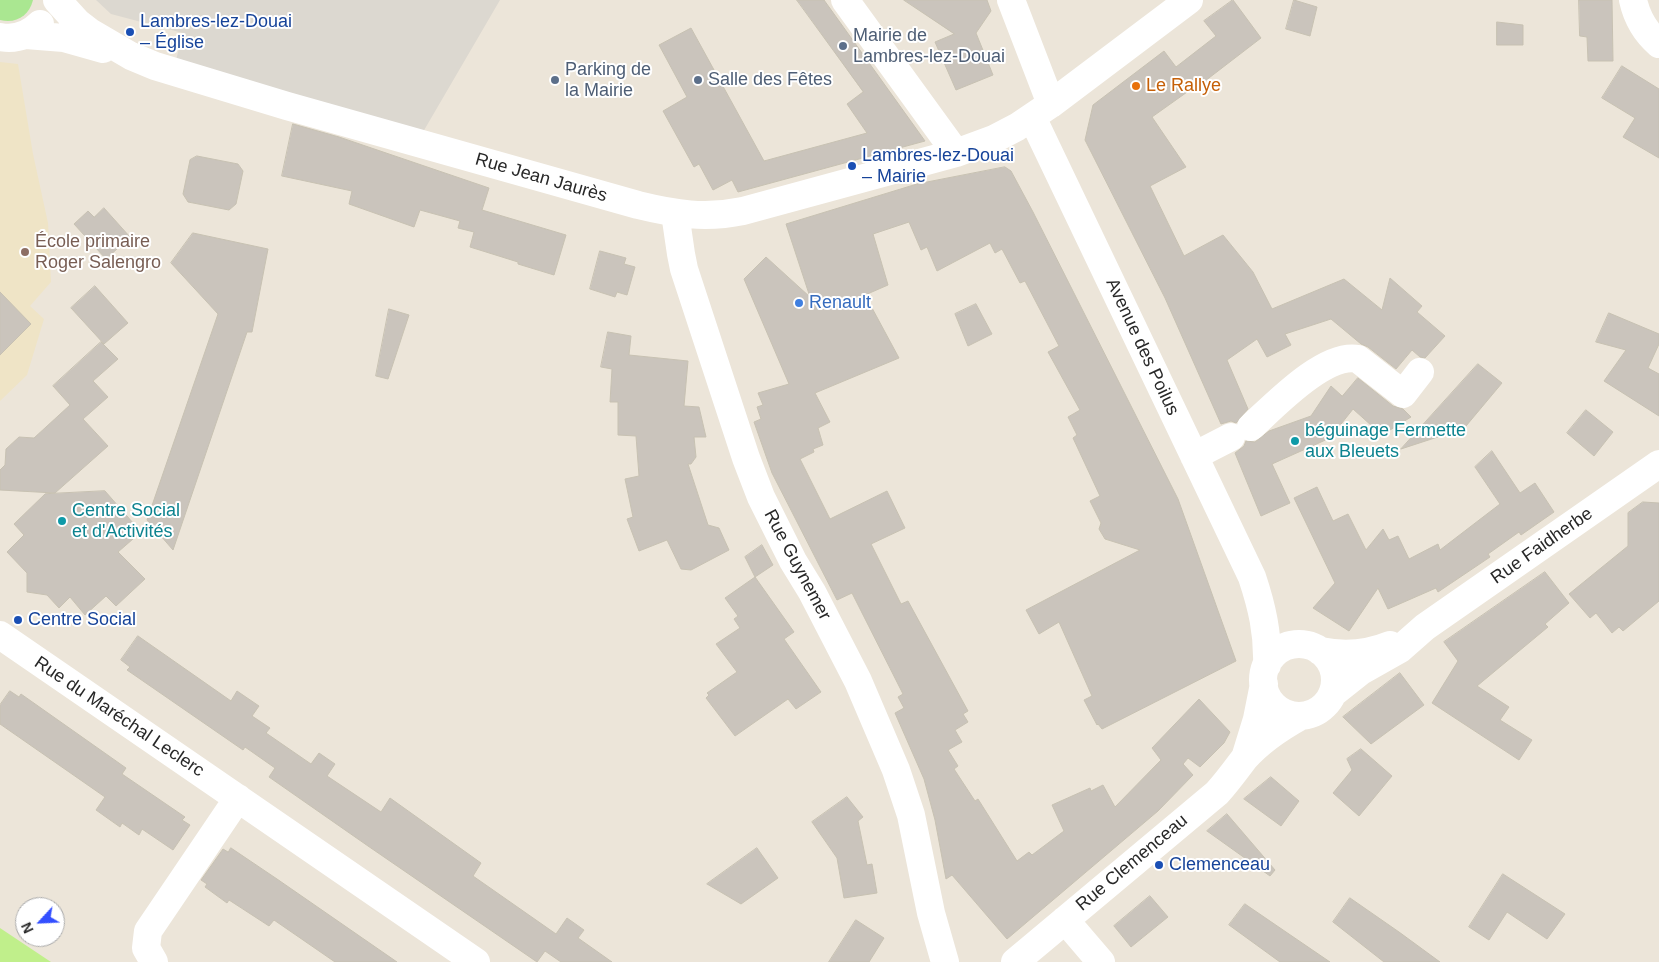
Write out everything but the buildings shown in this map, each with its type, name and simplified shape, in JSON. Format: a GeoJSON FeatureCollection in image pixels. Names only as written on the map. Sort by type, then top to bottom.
{"type":"FeatureCollection","features":[{"type":"Feature","properties":{"kind":"street"},"geometry":{"type":"LineString","coordinates":[[13,36],[35,29],[43,20],[51,0]]}},
{"type":"Feature","properties":{"kind":"street","name":"Rue Jean Jaurès"},"geometry":{"type":"LineString","coordinates":[[56,0],[77,22],[90,32],[131,56]]}},
{"type":"Feature","properties":{"kind":"street"},"geometry":{"type":"LineString","coordinates":[[845,0],[956,153]]}},
{"type":"Feature","properties":{"kind":"street","name":"Avenue des Poilus"},"geometry":{"type":"LineString","coordinates":[[1011,0],[1042,110],[1194,456],[1252,577],[1265,622],[1267,642],[1265,674]]}},
{"type":"Feature","properties":{"kind":"street","name":"Rue Jean Jaurès"},"geometry":{"type":"LineString","coordinates":[[13,36],[64,38],[131,56],[177,73],[287,106],[638,206],[675,213],[708,216],[743,211],[956,153],[994,139],[1042,110],[1189,0]]}},
{"type":"Feature","properties":{"kind":"street"},"geometry":{"type":"LineString","coordinates":[[1633,0],[1636,13],[1643,26],[1659,44]]}},
{"type":"Feature","properties":{"kind":"street","name":"Rue Guynemer"},"geometry":{"type":"LineString","coordinates":[[675,213],[684,268],[746,458],[770,517],[812,592],[858,681],[888,748],[911,815],[938,956],[958,962]]}},
{"type":"Feature","properties":{"kind":"street"},"geometry":{"type":"LineString","coordinates":[[1194,456],[1241,432],[1293,387],[1342,360],[1358,359],[1403,394],[1420,372]]}},
{"type":"Feature","properties":{"kind":"street","name":"Rue Faidherbe"},"geometry":{"type":"LineString","coordinates":[[1332,694],[1362,671],[1400,649],[1425,627],[1659,464]]}},
{"type":"Feature","properties":{"kind":"street","name":"Avenue des Poilus"},"geometry":{"type":"LineString","coordinates":[[1252,577],[1279,615],[1297,636],[1314,648]]}},
{"type":"Feature","properties":{"kind":"street","name":"Rue Faidherbe"},"geometry":{"type":"LineString","coordinates":[[1314,648],[1343,654],[1377,650],[1425,627]]}},
{"type":"Feature","properties":{"kind":"street","name":"Rue du Maréchal Leclerc"},"geometry":{"type":"LineString","coordinates":[[0,635],[238,798],[440,952],[476,962]]}},
{"type":"Feature","properties":{"kind":"street"},"geometry":{"type":"LineString","coordinates":[[1292,644],[1314,648],[1330,661],[1334,670],[1335,685],[1327,703],[1320,709],[1301,716],[1278,709],[1268,698],[1265,674],[1275,653],[1292,644]]}},
{"type":"Feature","properties":{"kind":"street","name":"Rue Clemenceau"},"geometry":{"type":"LineString","coordinates":[[1014,962],[1217,793],[1236,772],[1244,759],[1257,719],[1265,674]]}},
{"type":"Feature","properties":{"kind":"street","name":"Rue Clemenceau"},"geometry":{"type":"LineString","coordinates":[[1244,759],[1276,731],[1301,716]]}},
{"type":"Feature","properties":{"kind":"street"},"geometry":{"type":"LineString","coordinates":[[154,962],[146,948],[148,932],[238,798]]}},
{"type":"Feature","properties":{"kind":"street"},"geometry":{"type":"LineString","coordinates":[[1065,920],[1101,962]]}},
{"type":"Feature","properties":{"kind":"shaded area"},"geometry":{"type":"Polygon","coordinates":[[[96,0],[500,0],[423,132],[176,60],[183,33],[111,14],[96,0]]]}},
{"type":"Feature","properties":{"kind":"shaded area","name":"École primaire Roger Salengro"},"geometry":{"type":"Polygon","coordinates":[[[0,62],[18,64],[33,154],[48,223],[51,282],[30,306],[44,319],[27,375],[0,401],[0,62]]]}},
{"type":"Feature","properties":{"kind":"green space"},"geometry":{"type":"Polygon","coordinates":[[[0,0],[33,0],[31,6],[21,18],[6,21],[0,20],[0,0]]]}},
{"type":"Feature","properties":{"kind":"green space"},"geometry":{"type":"Polygon","coordinates":[[[0,928],[15,938],[15,947],[28,947],[51,962],[0,962],[0,928]]]}},
{"type":"Feature","properties":{"kind":"place","name":"Lambres-lez-Douai – Église"},"geometry":{"type":"Point","coordinates":[130,32]}},
{"type":"Feature","properties":{"kind":"place","name":"Mairie de Lambres-lez-Douai"},"geometry":{"type":"Point","coordinates":[843,46]}},
{"type":"Feature","properties":{"kind":"place","name":"Parking de la Mairie"},"geometry":{"type":"Point","coordinates":[555,80]}},
{"type":"Feature","properties":{"kind":"place","name":"Salle des Fêtes"},"geometry":{"type":"Point","coordinates":[698,80]}},
{"type":"Feature","properties":{"kind":"place","name":"Le Rallye"},"geometry":{"type":"Point","coordinates":[1136,86]}},
{"type":"Feature","properties":{"kind":"place","name":"Lambres-lez-Douai – Mairie"},"geometry":{"type":"Point","coordinates":[852,166]}},
{"type":"Feature","properties":{"kind":"place","name":"École primaire Roger Salengro"},"geometry":{"type":"Point","coordinates":[25,252]}},
{"type":"Feature","properties":{"kind":"place","name":"Renault"},"geometry":{"type":"Point","coordinates":[799,303]}},
{"type":"Feature","properties":{"kind":"place","name":"béguinage Fermette aux Bleuets"},"geometry":{"type":"Point","coordinates":[1295,441]}},
{"type":"Feature","properties":{"kind":"place","name":"Centre Social et d'Activités"},"geometry":{"type":"Point","coordinates":[62,521]}},
{"type":"Feature","properties":{"kind":"place","name":"Centre Social"},"geometry":{"type":"Point","coordinates":[18,620]}},
{"type":"Feature","properties":{"kind":"place","name":"Clemenceau"},"geometry":{"type":"Point","coordinates":[1159,865]}}]}
